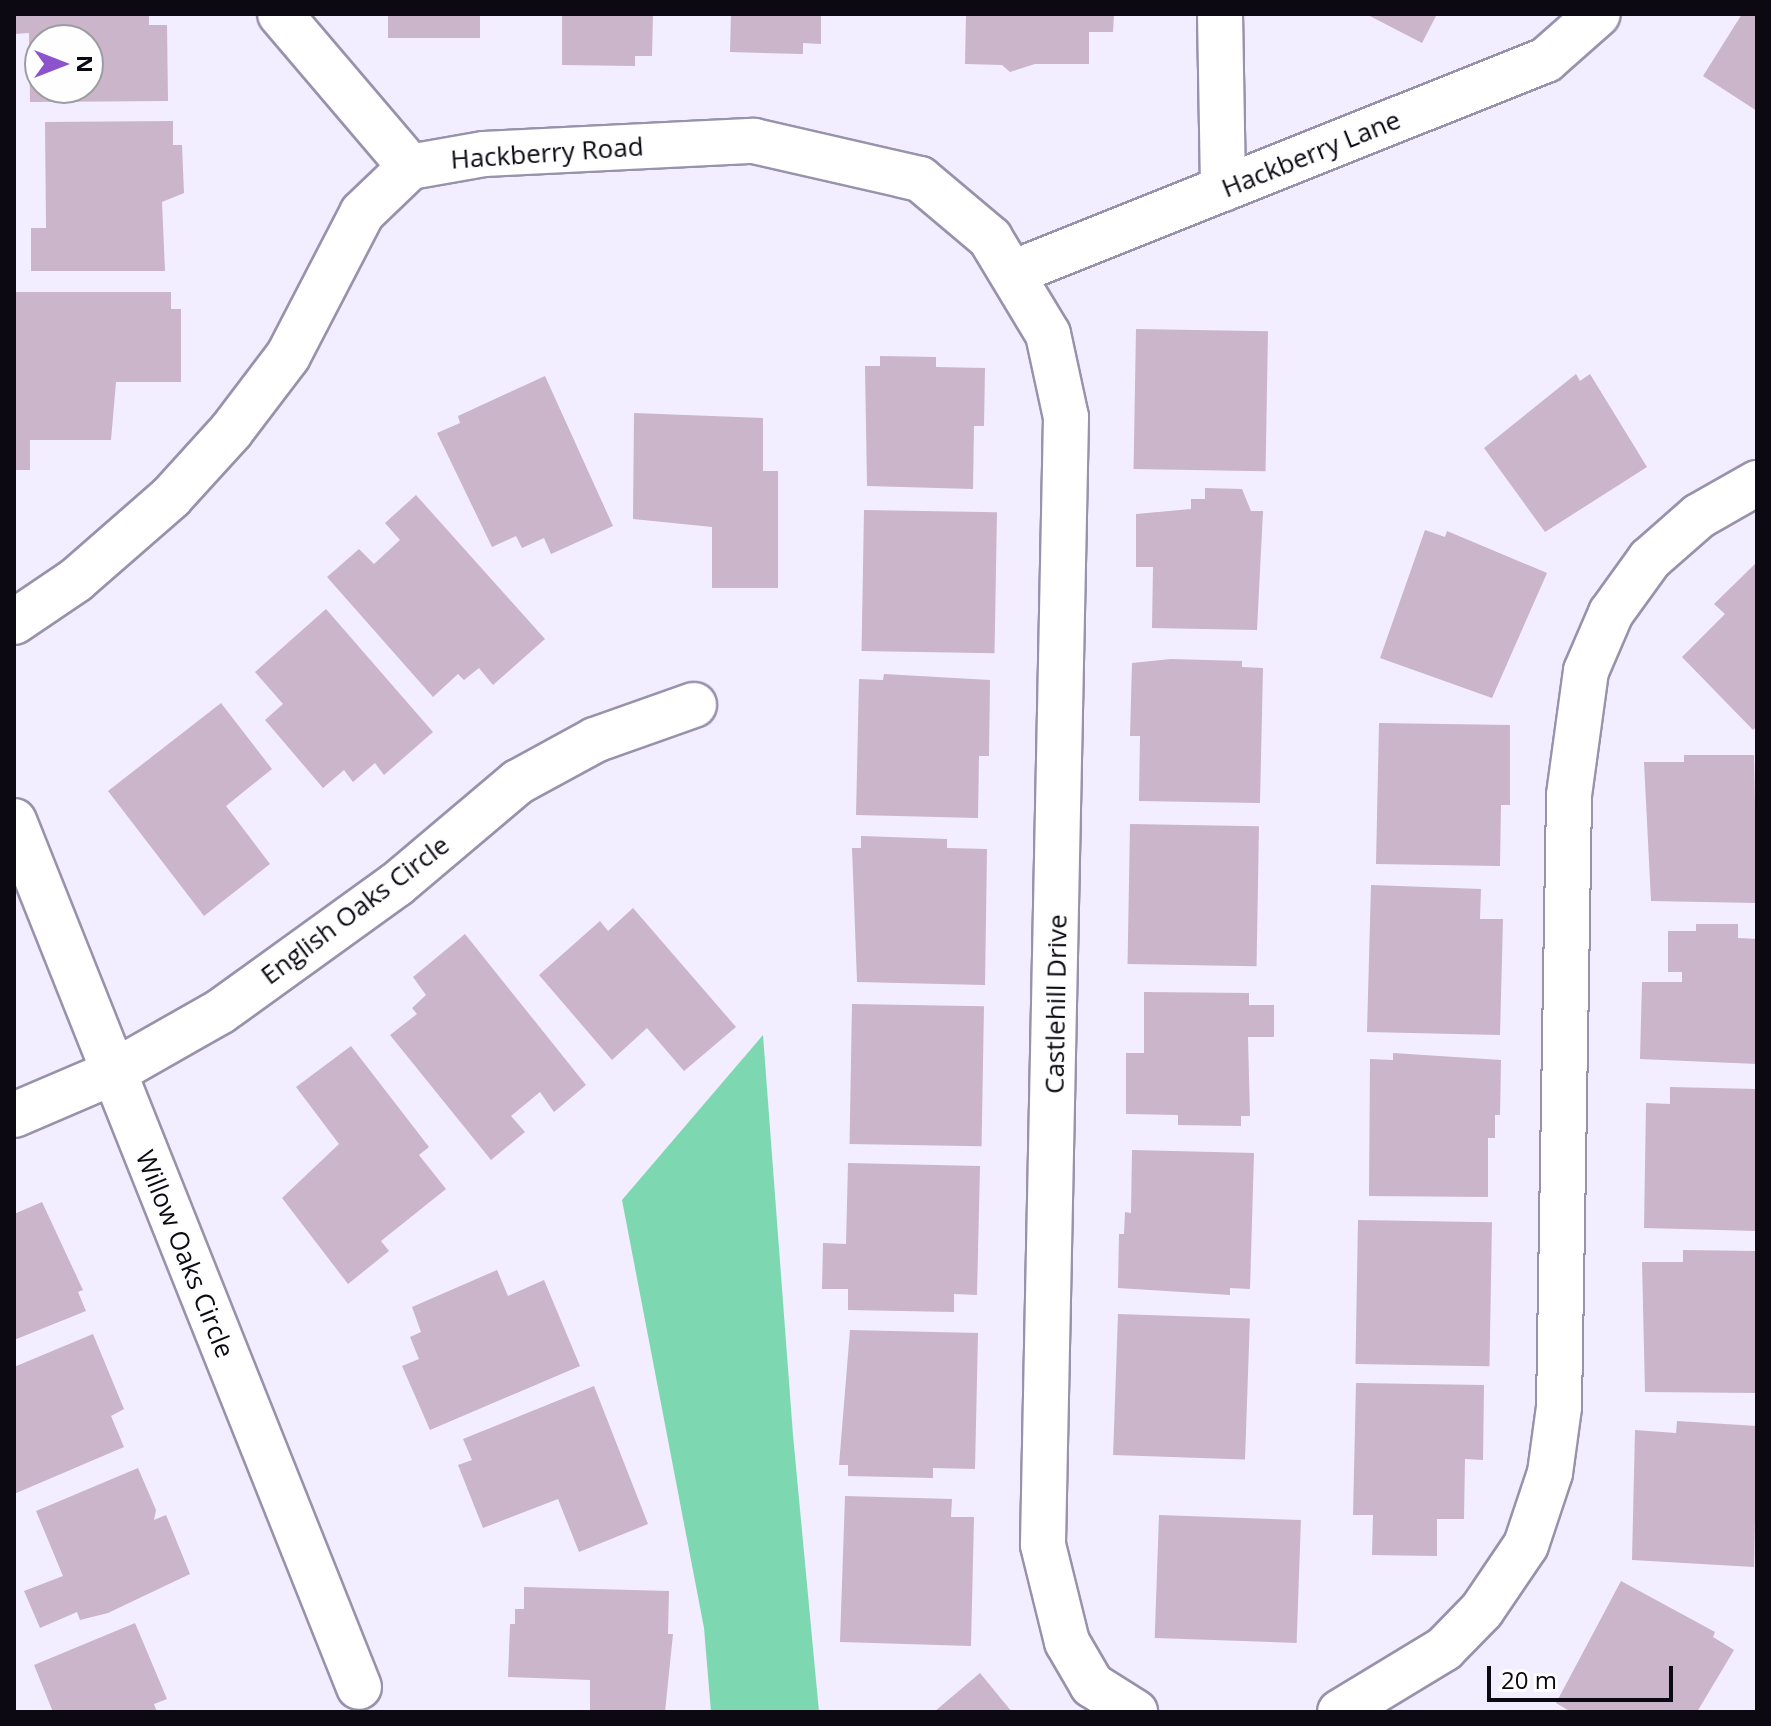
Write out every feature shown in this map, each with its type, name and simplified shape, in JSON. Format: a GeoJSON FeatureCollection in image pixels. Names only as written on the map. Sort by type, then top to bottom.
{"type":"FeatureCollection","features":[{"type":"Feature","properties":{"kind":"street"},"geometry":{"type":"LineString","coordinates":[[14,622],[76,580],[171,497],[231,431],[288,356],[362,213],[410,167],[280,14]]}},
{"type":"Feature","properties":{"kind":"street"},"geometry":{"type":"LineString","coordinates":[[1220,14],[1223,189]]}},
{"type":"Feature","properties":{"kind":"street","name":"Hackberry Lane"},"geometry":{"type":"LineString","coordinates":[[1012,273],[1546,60],[1598,14]]}},
{"type":"Feature","properties":{"kind":"street","name":"Hackberry Road"},"geometry":{"type":"LineString","coordinates":[[410,167],[484,154],[754,141],[920,179],[990,238],[1012,273]]}},
{"type":"Feature","properties":{"kind":"street","name":"Castlehill Drive"},"geometry":{"type":"LineString","coordinates":[[1012,273],[1048,334],[1066,417],[1069,500],[1043,1545],[1067,1642],[1092,1685],[1135,1712]]}},
{"type":"Feature","properties":{"kind":"street"},"geometry":{"type":"LineString","coordinates":[[1340,1712],[1444,1649],[1482,1610],[1526,1545],[1550,1473],[1559,1407],[1569,795],[1586,671],[1611,613],[1650,559],[1699,516],[1757,483]]}},
{"type":"Feature","properties":{"kind":"street","name":"English Oaks Circle"},"geometry":{"type":"LineString","coordinates":[[14,1115],[112,1073],[258,984],[396,885],[518,782],[595,740],[694,705]]}},
{"type":"Feature","properties":{"kind":"street","name":"Willow Oaks Circle"},"geometry":{"type":"LineString","coordinates":[[14,821],[359,1687]]}},
{"type":"Feature","properties":{"kind":"green space"},"geometry":{"type":"Polygon","coordinates":[[[763,1035],[793,1435],[819,1712],[711,1712],[704,1628],[622,1200],[763,1035]]]}},
{"type":"Feature","properties":{"kind":"building"},"geometry":{"type":"Polygon","coordinates":[[[14,14],[149,14],[149,25],[167,25],[168,101],[104,101],[104,24],[24,24],[24,33],[14,34],[14,14]]]}},
{"type":"Feature","properties":{"kind":"building"},"geometry":{"type":"Polygon","coordinates":[[[388,14],[480,14],[480,38],[388,38],[388,14]]]}},
{"type":"Feature","properties":{"kind":"building"},"geometry":{"type":"Polygon","coordinates":[[[562,14],[653,14],[652,56],[635,56],[635,66],[562,65],[562,14]]]}},
{"type":"Feature","properties":{"kind":"building"},"geometry":{"type":"Polygon","coordinates":[[[731,14],[821,14],[821,44],[803,43],[803,54],[730,52],[731,14]]]}},
{"type":"Feature","properties":{"kind":"building"},"geometry":{"type":"Polygon","coordinates":[[[966,14],[1114,14],[1113,32],[1089,32],[1089,64],[1035,64],[1010,72],[1002,65],[965,64],[966,14]]]}},
{"type":"Feature","properties":{"kind":"building"},"geometry":{"type":"Polygon","coordinates":[[[1366,14],[1437,14],[1422,43],[1366,14]]]}},
{"type":"Feature","properties":{"kind":"building"},"geometry":{"type":"Polygon","coordinates":[[[1742,14],[1757,14],[1757,111],[1703,76],[1742,14]]]}},
{"type":"Feature","properties":{"kind":"building"},"geometry":{"type":"Polygon","coordinates":[[[173,121],[173,145],[182,145],[184,193],[162,202],[165,271],[31,271],[31,228],[46,228],[45,122],[173,121]]]}},
{"type":"Feature","properties":{"kind":"building"},"geometry":{"type":"Polygon","coordinates":[[[14,292],[171,292],[171,309],[181,309],[181,382],[116,382],[111,440],[30,440],[30,470],[14,470],[14,292]]]}},
{"type":"Feature","properties":{"kind":"building"},"geometry":{"type":"Polygon","coordinates":[[[1136,329],[1268,331],[1266,471],[1134,469],[1136,329]]]}},
{"type":"Feature","properties":{"kind":"building"},"geometry":{"type":"Polygon","coordinates":[[[880,356],[936,357],[936,367],[985,368],[984,426],[974,426],[973,489],[867,486],[865,366],[880,366],[880,356]]]}},
{"type":"Feature","properties":{"kind":"building"},"geometry":{"type":"Polygon","coordinates":[[[1576,374],[1580,381],[1590,374],[1647,467],[1545,532],[1484,448],[1576,374]]]}},
{"type":"Feature","properties":{"kind":"building"},"geometry":{"type":"Polygon","coordinates":[[[545,376],[613,526],[551,554],[544,538],[522,548],[516,536],[492,547],[437,433],[460,423],[458,416],[545,376]]]}},
{"type":"Feature","properties":{"kind":"building"},"geometry":{"type":"Polygon","coordinates":[[[634,413],[763,418],[763,471],[778,471],[778,588],[712,588],[712,527],[633,519],[634,413]]]}},
{"type":"Feature","properties":{"kind":"building"},"geometry":{"type":"Polygon","coordinates":[[[1205,488],[1242,489],[1251,511],[1263,511],[1257,630],[1152,628],[1153,567],[1136,567],[1136,514],[1191,509],[1191,499],[1205,499],[1205,488]]]}},
{"type":"Feature","properties":{"kind":"building"},"geometry":{"type":"Polygon","coordinates":[[[416,495],[545,639],[493,685],[479,668],[464,680],[458,674],[433,697],[327,577],[359,549],[374,564],[400,540],[385,523],[416,495]]]}},
{"type":"Feature","properties":{"kind":"building"},"geometry":{"type":"Polygon","coordinates":[[[864,510],[997,512],[995,653],[862,651],[864,510]]]}},
{"type":"Feature","properties":{"kind":"building"},"geometry":{"type":"Polygon","coordinates":[[[1425,530],[1445,537],[1447,531],[1547,573],[1492,698],[1380,658],[1425,530]]]}},
{"type":"Feature","properties":{"kind":"building"},"geometry":{"type":"Polygon","coordinates":[[[1757,562],[1757,726],[1753,730],[1682,657],[1725,614],[1714,604],[1757,562]]]}},
{"type":"Feature","properties":{"kind":"building"},"geometry":{"type":"Polygon","coordinates":[[[326,609],[433,732],[384,775],[375,763],[353,782],[344,770],[323,788],[265,720],[283,704],[255,672],[326,609]]]}},
{"type":"Feature","properties":{"kind":"building"},"geometry":{"type":"Polygon","coordinates":[[[1171,659],[1242,661],[1242,667],[1263,668],[1260,803],[1139,801],[1140,736],[1130,736],[1132,663],[1171,659]]]}},
{"type":"Feature","properties":{"kind":"building"},"geometry":{"type":"Polygon","coordinates":[[[884,674],[990,680],[989,756],[979,756],[978,818],[856,815],[859,679],[883,680],[884,674]]]}},
{"type":"Feature","properties":{"kind":"building"},"geometry":{"type":"Polygon","coordinates":[[[221,703],[272,769],[226,806],[270,864],[204,916],[108,791],[221,703]]]}},
{"type":"Feature","properties":{"kind":"building"},"geometry":{"type":"Polygon","coordinates":[[[1379,723],[1510,725],[1510,805],[1501,805],[1500,866],[1376,864],[1379,723]]]}},
{"type":"Feature","properties":{"kind":"building"},"geometry":{"type":"Polygon","coordinates":[[[1684,755],[1754,755],[1757,903],[1651,901],[1644,762],[1684,762],[1684,755]]]}},
{"type":"Feature","properties":{"kind":"building"},"geometry":{"type":"Polygon","coordinates":[[[1130,824],[1259,826],[1257,966],[1128,964],[1130,824]]]}},
{"type":"Feature","properties":{"kind":"building"},"geometry":{"type":"Polygon","coordinates":[[[861,836],[947,839],[947,848],[987,849],[985,985],[857,982],[852,848],[861,848],[861,836]]]}},
{"type":"Feature","properties":{"kind":"building"},"geometry":{"type":"Polygon","coordinates":[[[1371,885],[1481,889],[1480,919],[1503,919],[1500,1035],[1367,1032],[1371,885]]]}},
{"type":"Feature","properties":{"kind":"building"},"geometry":{"type":"Polygon","coordinates":[[[633,908],[736,1027],[684,1071],[647,1028],[612,1060],[539,975],[600,921],[608,931],[633,908]]]}},
{"type":"Feature","properties":{"kind":"building"},"geometry":{"type":"Polygon","coordinates":[[[1696,924],[1738,924],[1738,938],[1757,939],[1757,1064],[1640,1059],[1642,982],[1682,982],[1682,972],[1668,972],[1668,931],[1696,931],[1696,924]]]}},
{"type":"Feature","properties":{"kind":"building"},"geometry":{"type":"Polygon","coordinates":[[[465,934],[586,1085],[554,1112],[540,1092],[511,1116],[525,1132],[491,1160],[390,1035],[417,1014],[412,1008],[426,995],[413,977],[465,934]]]}},
{"type":"Feature","properties":{"kind":"building"},"geometry":{"type":"Polygon","coordinates":[[[1144,992],[1249,993],[1249,1005],[1274,1005],[1274,1037],[1248,1037],[1250,1116],[1241,1116],[1241,1126],[1178,1125],[1178,1115],[1126,1114],[1126,1053],[1144,1053],[1144,992]]]}},
{"type":"Feature","properties":{"kind":"building"},"geometry":{"type":"Polygon","coordinates":[[[852,1004],[984,1006],[982,1146],[850,1144],[852,1004]]]}},
{"type":"Feature","properties":{"kind":"building"},"geometry":{"type":"Polygon","coordinates":[[[351,1046],[429,1147],[419,1155],[446,1189],[381,1241],[389,1251],[348,1284],[282,1198],[339,1144],[296,1087],[351,1046]]]}},
{"type":"Feature","properties":{"kind":"building"},"geometry":{"type":"Polygon","coordinates":[[[1393,1053],[1501,1060],[1500,1115],[1495,1115],[1495,1138],[1488,1138],[1488,1197],[1369,1196],[1370,1059],[1393,1060],[1393,1053]]]}},
{"type":"Feature","properties":{"kind":"building"},"geometry":{"type":"Polygon","coordinates":[[[1670,1087],[1757,1089],[1757,1231],[1644,1228],[1646,1103],[1670,1104],[1670,1087]]]}},
{"type":"Feature","properties":{"kind":"building"},"geometry":{"type":"Polygon","coordinates":[[[1132,1150],[1254,1153],[1250,1289],[1230,1288],[1230,1295],[1118,1288],[1119,1234],[1124,1234],[1125,1212],[1131,1213],[1132,1150]]]}},
{"type":"Feature","properties":{"kind":"building"},"geometry":{"type":"Polygon","coordinates":[[[848,1163],[980,1166],[977,1295],[954,1294],[954,1312],[848,1310],[848,1289],[822,1289],[823,1243],[846,1244],[848,1163]]]}},
{"type":"Feature","properties":{"kind":"building"},"geometry":{"type":"Polygon","coordinates":[[[42,1202],[83,1290],[78,1292],[86,1311],[14,1340],[14,1214],[42,1202]]]}},
{"type":"Feature","properties":{"kind":"building"},"geometry":{"type":"Polygon","coordinates":[[[1358,1220],[1492,1222],[1489,1366],[1355,1364],[1358,1220]]]}},
{"type":"Feature","properties":{"kind":"building"},"geometry":{"type":"Polygon","coordinates":[[[1683,1250],[1757,1251],[1757,1393],[1645,1392],[1642,1262],[1683,1262],[1683,1250]]]}},
{"type":"Feature","properties":{"kind":"building"},"geometry":{"type":"Polygon","coordinates":[[[497,1270],[508,1296],[544,1280],[580,1366],[430,1430],[402,1366],[419,1359],[410,1337],[421,1332],[412,1307],[497,1270]]]}},
{"type":"Feature","properties":{"kind":"building"},"geometry":{"type":"Polygon","coordinates":[[[1118,1314],[1250,1319],[1245,1460],[1113,1455],[1118,1314]]]}},
{"type":"Feature","properties":{"kind":"building"},"geometry":{"type":"Polygon","coordinates":[[[850,1330],[978,1333],[975,1469],[933,1468],[933,1478],[848,1476],[848,1465],[839,1465],[850,1330]]]}},
{"type":"Feature","properties":{"kind":"building"},"geometry":{"type":"Polygon","coordinates":[[[93,1334],[124,1409],[111,1416],[124,1447],[14,1494],[14,1367],[93,1334]]]}},
{"type":"Feature","properties":{"kind":"building"},"geometry":{"type":"Polygon","coordinates":[[[1356,1383],[1484,1385],[1483,1460],[1465,1459],[1464,1519],[1437,1519],[1437,1556],[1372,1555],[1373,1515],[1353,1515],[1356,1383]]]}},
{"type":"Feature","properties":{"kind":"building"},"geometry":{"type":"Polygon","coordinates":[[[594,1386],[648,1524],[579,1552],[558,1499],[483,1528],[458,1465],[472,1460],[463,1439],[594,1386]]]}},
{"type":"Feature","properties":{"kind":"building"},"geometry":{"type":"Polygon","coordinates":[[[1677,1421],[1757,1426],[1754,1567],[1632,1560],[1635,1430],[1676,1433],[1677,1421]]]}},
{"type":"Feature","properties":{"kind":"building"},"geometry":{"type":"Polygon","coordinates":[[[138,1468],[156,1510],[154,1520],[166,1515],[190,1574],[108,1613],[80,1620],[77,1612],[40,1628],[24,1591],[63,1576],[36,1511],[138,1468]]]}},
{"type":"Feature","properties":{"kind":"building"},"geometry":{"type":"Polygon","coordinates":[[[845,1496],[952,1499],[951,1517],[974,1517],[971,1646],[840,1642],[845,1496]]]}},
{"type":"Feature","properties":{"kind":"building"},"geometry":{"type":"Polygon","coordinates":[[[1159,1515],[1301,1520],[1297,1643],[1155,1638],[1159,1515]]]}},
{"type":"Feature","properties":{"kind":"building"},"geometry":{"type":"Polygon","coordinates":[[[1621,1581],[1715,1632],[1713,1637],[1734,1650],[1697,1712],[1571,1712],[1556,1703],[1621,1581]]]}},
{"type":"Feature","properties":{"kind":"building"},"geometry":{"type":"Polygon","coordinates":[[[524,1587],[669,1591],[668,1634],[673,1634],[665,1712],[590,1712],[590,1680],[508,1677],[510,1624],[515,1624],[515,1609],[524,1609],[524,1587]]]}},
{"type":"Feature","properties":{"kind":"building"},"geometry":{"type":"Polygon","coordinates":[[[135,1623],[167,1699],[154,1704],[157,1712],[53,1712],[34,1665],[135,1623]]]}},
{"type":"Feature","properties":{"kind":"building"},"geometry":{"type":"Polygon","coordinates":[[[980,1673],[1012,1712],[934,1712],[980,1673]]]}}]}
